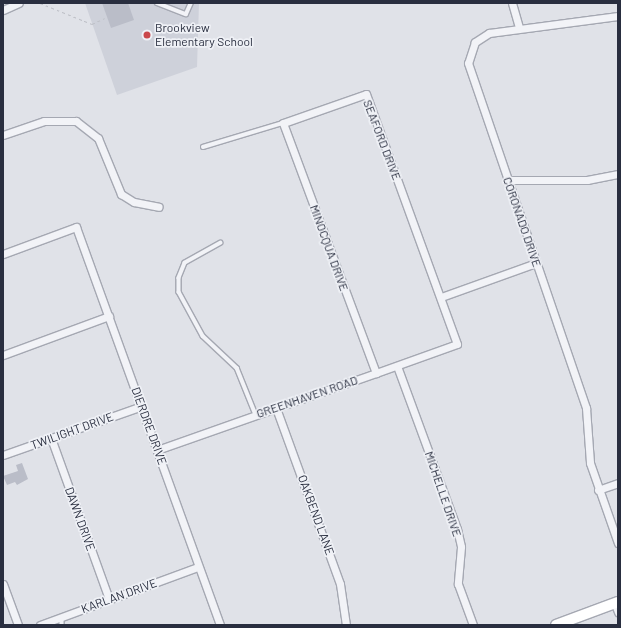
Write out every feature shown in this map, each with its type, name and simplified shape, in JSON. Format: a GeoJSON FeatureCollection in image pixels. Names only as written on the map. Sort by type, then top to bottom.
{"type":"FeatureCollection","features":[{"type":"Feature","properties":{"kind":"main road"},"geometry":{"type":"LineString","coordinates":[[556,625],[617,606]]}},
{"type":"Feature","properties":{"kind":"street"},"geometry":{"type":"LineString","coordinates":[[3,10],[19,3]]}},
{"type":"Feature","properties":{"kind":"street"},"geometry":{"type":"LineString","coordinates":[[512,3],[520,27]]}},
{"type":"Feature","properties":{"kind":"street","name":"CORONADO DRIVE"},"geometry":{"type":"LineString","coordinates":[[618,16],[520,27],[479,38],[472,47],[468,63],[586,408],[589,456],[598,490],[618,543]]}},
{"type":"Feature","properties":{"kind":"street","name":"SEAFORD DRIVE"},"geometry":{"type":"LineString","coordinates":[[283,123],[366,94],[458,344]]}},
{"type":"Feature","properties":{"kind":"street"},"geometry":{"type":"LineString","coordinates":[[3,135],[44,121],[76,121],[98,138],[121,194],[134,202],[160,207]]}},
{"type":"Feature","properties":{"kind":"street","name":"MINOCQUA DRIVE"},"geometry":{"type":"LineString","coordinates":[[283,123],[376,373]]}},
{"type":"Feature","properties":{"kind":"street"},"geometry":{"type":"LineString","coordinates":[[508,180],[587,180],[618,174]]}},
{"type":"Feature","properties":{"kind":"street","name":"DIERDRE DRIVE"},"geometry":{"type":"LineString","coordinates":[[3,254],[76,227],[220,625]]}},
{"type":"Feature","properties":{"kind":"street"},"geometry":{"type":"LineString","coordinates":[[440,297],[536,263]]}},
{"type":"Feature","properties":{"kind":"street"},"geometry":{"type":"LineString","coordinates":[[3,355],[109,316]]}},
{"type":"Feature","properties":{"kind":"street","name":"GREENHAVEN ROAD"},"geometry":{"type":"LineString","coordinates":[[157,450],[458,344]]}},
{"type":"Feature","properties":{"kind":"street","name":"MICHELLE DRIVE"},"geometry":{"type":"LineString","coordinates":[[397,366],[457,529],[460,547],[458,584],[473,625]]}},
{"type":"Feature","properties":{"kind":"street","name":"TWILIGHT DRIVE"},"geometry":{"type":"LineString","coordinates":[[3,455],[142,406]]}},
{"type":"Feature","properties":{"kind":"street","name":"OAKBEND LANE"},"geometry":{"type":"LineString","coordinates":[[276,408],[340,584],[346,625]]}},
{"type":"Feature","properties":{"kind":"street","name":"DAWN DRIVE"},"geometry":{"type":"LineString","coordinates":[[51,438],[109,600]]}},
{"type":"Feature","properties":{"kind":"street"},"geometry":{"type":"LineString","coordinates":[[598,490],[618,483]]}},
{"type":"Feature","properties":{"kind":"street","name":"KARLAN DRIVE"},"geometry":{"type":"LineString","coordinates":[[40,625],[198,567]]}},
{"type":"Feature","properties":{"kind":"street"},"geometry":{"type":"LineString","coordinates":[[3,584],[18,625]]}},
{"type":"Feature","properties":{"kind":"lane"},"geometry":{"type":"LineString","coordinates":[[157,3],[186,14],[191,3]]}},
{"type":"Feature","properties":{"kind":"lane","name":"SEAFORD DRIVE"},"geometry":{"type":"LineString","coordinates":[[203,147],[283,123]]}},
{"type":"Feature","properties":{"kind":"lane"},"geometry":{"type":"LineString","coordinates":[[221,243],[186,263],[179,278],[179,292],[203,336],[238,368],[256,415]]}},
{"type":"Feature","properties":{"kind":"lane"},"geometry":{"type":"LineString","coordinates":[[62,617],[62,625]]}},
{"type":"Feature","properties":{"kind":"path"},"geometry":{"type":"LineString","coordinates":[[40,3],[92,24],[105,18]]}},
{"type":"Feature","properties":{"kind":"shaded area","name":"Brookview Elementary School"},"geometry":{"type":"Polygon","coordinates":[[[85,3],[199,3],[197,67],[117,95],[85,3]]]}},
{"type":"Feature","properties":{"kind":"building","name":"Brookview Elementary School"},"geometry":{"type":"Polygon","coordinates":[[[102,3],[128,3],[134,20],[111,28],[102,3]]]}},
{"type":"Feature","properties":{"kind":"building"},"geometry":{"type":"Polygon","coordinates":[[[22,463],[28,479],[17,485],[15,482],[7,485],[3,476],[18,471],[16,465],[22,463]]]}},
{"type":"Feature","properties":{"kind":"place","name":"Brookview Elementary School"},"geometry":{"type":"Point","coordinates":[147,35]}}]}
